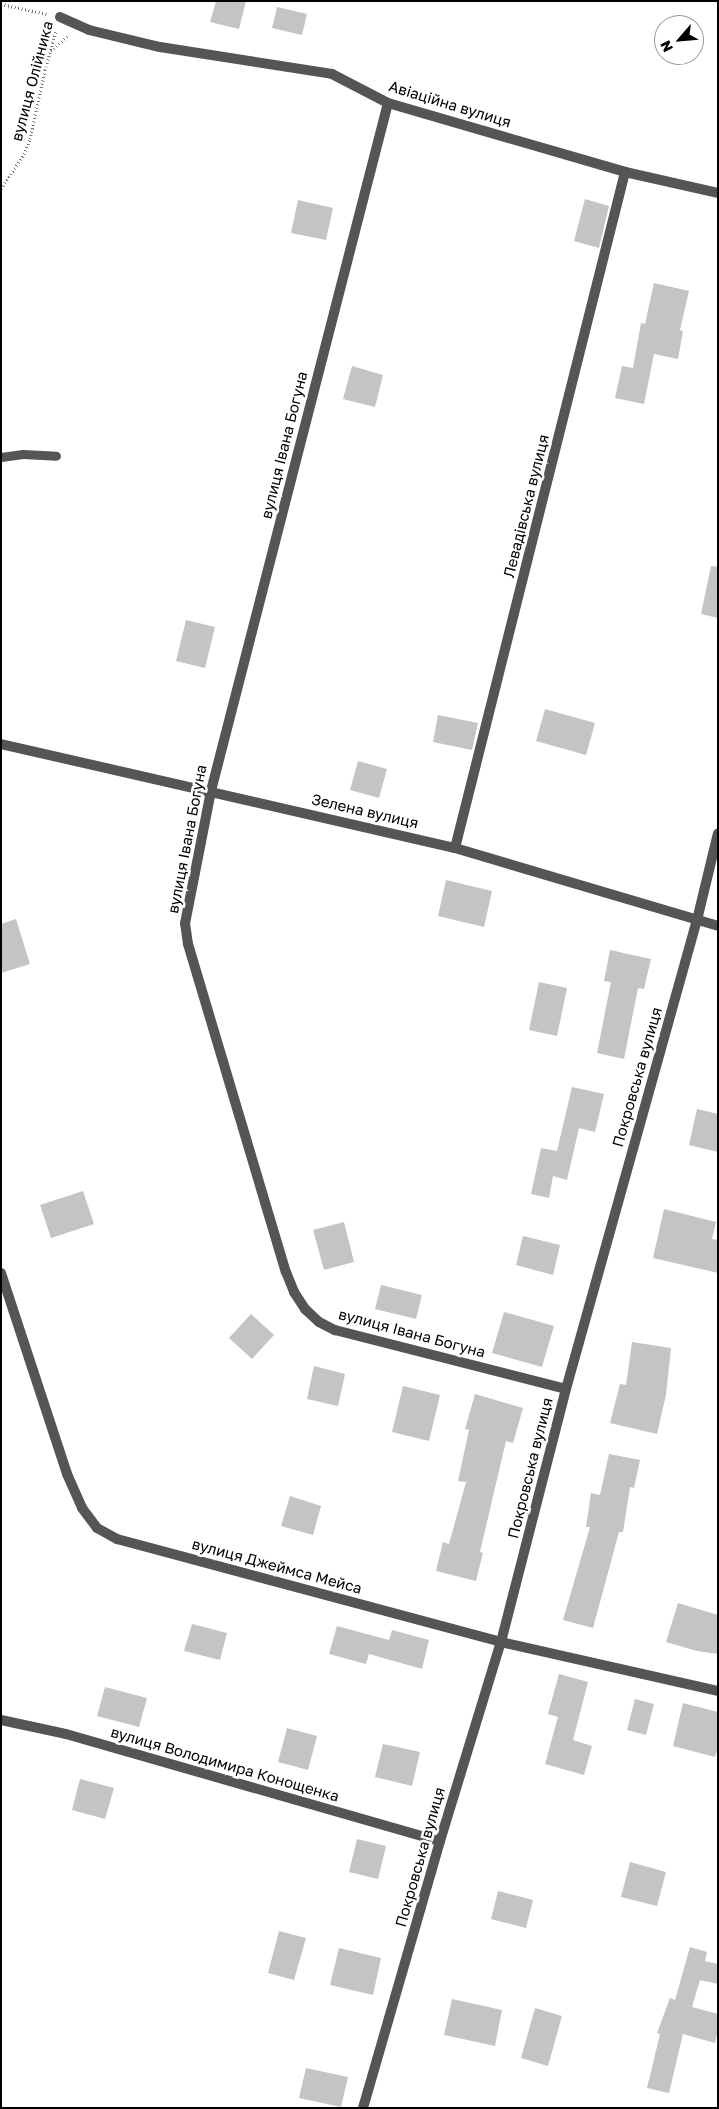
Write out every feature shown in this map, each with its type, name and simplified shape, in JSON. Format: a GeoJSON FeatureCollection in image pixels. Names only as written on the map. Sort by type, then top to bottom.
{"type":"FeatureCollection","features":[{"type":"Feature","properties":{"kind":"street","name":"Авіаційна вулиця"},"geometry":{"type":"LineString","coordinates":[[60,17],[89,30],[160,46],[332,74],[388,103],[625,172],[718,193]]}},
{"type":"Feature","properties":{"kind":"street","name":"вулиця Івана Богуна"},"geometry":{"type":"LineString","coordinates":[[388,103],[211,791],[185,923],[188,944],[286,1272],[294,1292],[305,1309],[319,1322],[335,1330],[566,1388]]}},
{"type":"Feature","properties":{"kind":"street","name":"Левадівська вулиця"},"geometry":{"type":"LineString","coordinates":[[455,848],[625,172]]}},
{"type":"Feature","properties":{"kind":"street","name":"Зелена вулиця"},"geometry":{"type":"LineString","coordinates":[[1,744],[455,848],[718,926]]}},
{"type":"Feature","properties":{"kind":"street","name":"Покровська вулиця"},"geometry":{"type":"LineString","coordinates":[[363,2108],[440,1841],[501,1642],[566,1388],[696,920],[718,833]]}},
{"type":"Feature","properties":{"kind":"street","name":"вулиця Джеймса Мейса"},"geometry":{"type":"LineString","coordinates":[[1,1273],[67,1474],[82,1508],[97,1528],[117,1539],[501,1642],[718,1691]]}},
{"type":"Feature","properties":{"kind":"street","name":"вулиця Володимира Конощенка"},"geometry":{"type":"LineString","coordinates":[[1,1720],[66,1734],[440,1841]]}},
{"type":"Feature","properties":{"kind":"lane"},"geometry":{"type":"LineString","coordinates":[[1,457],[23,454],[56,456]]}},
{"type":"Feature","properties":{"kind":"path"},"geometry":{"type":"LineString","coordinates":[[1,4],[60,17]]}},
{"type":"Feature","properties":{"kind":"path","name":"вулиця Олійника"},"geometry":{"type":"LineString","coordinates":[[1,189],[24,154],[30,139],[44,70],[60,17]]}},
{"type":"Feature","properties":{"kind":"building"},"geometry":{"type":"Polygon","coordinates":[[[216,1],[246,1],[239,29],[210,22],[216,1]]]}},
{"type":"Feature","properties":{"kind":"building"},"geometry":{"type":"Polygon","coordinates":[[[277,7],[307,14],[302,35],[272,28],[277,7]]]}},
{"type":"Feature","properties":{"kind":"building"},"geometry":{"type":"Polygon","coordinates":[[[585,199],[609,206],[599,248],[574,241],[585,199]]]}},
{"type":"Feature","properties":{"kind":"building"},"geometry":{"type":"Polygon","coordinates":[[[298,200],[333,208],[326,240],[291,233],[298,200]]]}},
{"type":"Feature","properties":{"kind":"building"},"geometry":{"type":"Polygon","coordinates":[[[654,283],[689,291],[680,330],[683,331],[678,359],[654,354],[644,404],[615,398],[622,366],[633,368],[641,323],[645,324],[654,283]]]}},
{"type":"Feature","properties":{"kind":"building"},"geometry":{"type":"Polygon","coordinates":[[[352,366],[383,375],[375,407],[343,399],[352,366]]]}},
{"type":"Feature","properties":{"kind":"building"},"geometry":{"type":"Polygon","coordinates":[[[711,566],[718,567],[718,618],[701,614],[711,566]]]}},
{"type":"Feature","properties":{"kind":"building"},"geometry":{"type":"Polygon","coordinates":[[[186,620],[215,627],[205,668],[176,661],[186,620]]]}},
{"type":"Feature","properties":{"kind":"building"},"geometry":{"type":"Polygon","coordinates":[[[545,709],[595,723],[586,755],[536,741],[545,709]]]}},
{"type":"Feature","properties":{"kind":"building"},"geometry":{"type":"Polygon","coordinates":[[[438,715],[478,723],[472,750],[433,742],[438,715]]]}},
{"type":"Feature","properties":{"kind":"building"},"geometry":{"type":"Polygon","coordinates":[[[358,761],[387,769],[379,798],[350,790],[358,761]]]}},
{"type":"Feature","properties":{"kind":"building"},"geometry":{"type":"Polygon","coordinates":[[[446,880],[492,891],[484,927],[438,916],[446,880]]]}},
{"type":"Feature","properties":{"kind":"building"},"geometry":{"type":"Polygon","coordinates":[[[16,919],[30,964],[1,973],[1,924],[16,919]]]}},
{"type":"Feature","properties":{"kind":"building"},"geometry":{"type":"Polygon","coordinates":[[[610,950],[651,959],[644,989],[638,988],[624,1059],[597,1053],[611,982],[604,981],[610,950]]]}},
{"type":"Feature","properties":{"kind":"building"},"geometry":{"type":"Polygon","coordinates":[[[539,982],[567,988],[557,1036],[529,1030],[539,982]]]}},
{"type":"Feature","properties":{"kind":"building"},"geometry":{"type":"Polygon","coordinates":[[[572,1087],[604,1094],[595,1132],[579,1128],[567,1180],[553,1176],[549,1198],[531,1194],[541,1148],[557,1151],[572,1087]]]}},
{"type":"Feature","properties":{"kind":"building"},"geometry":{"type":"Polygon","coordinates":[[[697,1109],[718,1114],[718,1152],[689,1145],[697,1109]]]}},
{"type":"Feature","properties":{"kind":"building"},"geometry":{"type":"Polygon","coordinates":[[[83,1191],[94,1224],[51,1238],[40,1205],[83,1191]]]}},
{"type":"Feature","properties":{"kind":"building"},"geometry":{"type":"Polygon","coordinates":[[[664,1209],[716,1222],[712,1239],[718,1240],[718,1273],[653,1258],[664,1209]]]}},
{"type":"Feature","properties":{"kind":"building"},"geometry":{"type":"Polygon","coordinates":[[[344,1222],[354,1262],[324,1270],[313,1230],[344,1222]]]}},
{"type":"Feature","properties":{"kind":"building"},"geometry":{"type":"Polygon","coordinates":[[[523,1236],[560,1245],[553,1275],[516,1265],[523,1236]]]}},
{"type":"Feature","properties":{"kind":"building"},"geometry":{"type":"Polygon","coordinates":[[[381,1285],[422,1295],[416,1319],[375,1309],[381,1285]]]}},
{"type":"Feature","properties":{"kind":"building"},"geometry":{"type":"Polygon","coordinates":[[[504,1312],[554,1326],[542,1367],[492,1353],[504,1312]]]}},
{"type":"Feature","properties":{"kind":"building"},"geometry":{"type":"Polygon","coordinates":[[[251,1314],[274,1335],[252,1359],[229,1338],[251,1314]]]}},
{"type":"Feature","properties":{"kind":"building"},"geometry":{"type":"Polygon","coordinates":[[[632,1342],[671,1348],[666,1395],[657,1434],[610,1423],[620,1384],[626,1385],[632,1342]]]}},
{"type":"Feature","properties":{"kind":"building"},"geometry":{"type":"Polygon","coordinates":[[[314,1366],[345,1374],[338,1406],[307,1399],[314,1366]]]}},
{"type":"Feature","properties":{"kind":"building"},"geometry":{"type":"Polygon","coordinates":[[[403,1386],[440,1395],[429,1441],[392,1432],[403,1386]]]}},
{"type":"Feature","properties":{"kind":"building"},"geometry":{"type":"Polygon","coordinates":[[[475,1394],[523,1408],[513,1443],[506,1441],[480,1552],[483,1553],[476,1581],[436,1571],[443,1542],[449,1544],[466,1482],[458,1481],[469,1430],[465,1429],[475,1394]]]}},
{"type":"Feature","properties":{"kind":"building"},"geometry":{"type":"Polygon","coordinates":[[[609,1454],[640,1460],[634,1488],[630,1487],[623,1532],[619,1532],[593,1628],[563,1620],[590,1527],[586,1527],[591,1493],[600,1495],[609,1454]]]}},
{"type":"Feature","properties":{"kind":"building"},"geometry":{"type":"Polygon","coordinates":[[[290,1496],[321,1506],[313,1535],[281,1526],[290,1496]]]}},
{"type":"Feature","properties":{"kind":"building"},"geometry":{"type":"Polygon","coordinates":[[[678,1603],[718,1615],[718,1654],[697,1651],[666,1642],[678,1603]]]}},
{"type":"Feature","properties":{"kind":"building"},"geometry":{"type":"Polygon","coordinates":[[[192,1624],[227,1633],[220,1660],[184,1651],[192,1624]]]}},
{"type":"Feature","properties":{"kind":"building"},"geometry":{"type":"Polygon","coordinates":[[[337,1626],[389,1640],[392,1630],[429,1640],[422,1669],[369,1654],[366,1664],[329,1654],[337,1626]]]}},
{"type":"Feature","properties":{"kind":"building"},"geometry":{"type":"Polygon","coordinates":[[[559,1674],[588,1682],[573,1740],[592,1746],[584,1775],[545,1764],[558,1717],[548,1714],[559,1674]]]}},
{"type":"Feature","properties":{"kind":"building"},"geometry":{"type":"Polygon","coordinates":[[[105,1687],[147,1698],[139,1727],[97,1716],[105,1687]]]}},
{"type":"Feature","properties":{"kind":"building"},"geometry":{"type":"Polygon","coordinates":[[[635,1699],[654,1704],[646,1735],[627,1730],[635,1699]]]}},
{"type":"Feature","properties":{"kind":"building"},"geometry":{"type":"Polygon","coordinates":[[[683,1703],[718,1712],[718,1748],[715,1757],[673,1746],[683,1703]]]}},
{"type":"Feature","properties":{"kind":"building"},"geometry":{"type":"Polygon","coordinates":[[[287,1728],[317,1736],[308,1770],[278,1762],[287,1728]]]}},
{"type":"Feature","properties":{"kind":"building"},"geometry":{"type":"Polygon","coordinates":[[[383,1744],[420,1752],[412,1786],[375,1777],[383,1744]]]}},
{"type":"Feature","properties":{"kind":"building"},"geometry":{"type":"Polygon","coordinates":[[[80,1779],[114,1788],[105,1819],[72,1810],[80,1779]]]}},
{"type":"Feature","properties":{"kind":"building"},"geometry":{"type":"Polygon","coordinates":[[[357,1839],[386,1846],[378,1879],[349,1872],[357,1839]]]}},
{"type":"Feature","properties":{"kind":"building"},"geometry":{"type":"Polygon","coordinates":[[[630,1862],[666,1872],[657,1906],[621,1897],[630,1862]]]}},
{"type":"Feature","properties":{"kind":"building"},"geometry":{"type":"Polygon","coordinates":[[[498,1891],[533,1900],[526,1928],[491,1919],[498,1891]]]}},
{"type":"Feature","properties":{"kind":"building"},"geometry":{"type":"Polygon","coordinates":[[[279,1931],[306,1938],[294,1980],[268,1973],[279,1931]]]}},
{"type":"Feature","properties":{"kind":"building"},"geometry":{"type":"Polygon","coordinates":[[[690,1947],[707,1952],[705,1961],[718,1964],[718,1984],[700,1980],[692,2007],[718,2014],[718,2031],[715,2043],[683,2034],[669,2093],[647,2088],[660,2034],[657,2033],[670,1998],[675,2000],[690,1947]]]}},
{"type":"Feature","properties":{"kind":"building"},"geometry":{"type":"Polygon","coordinates":[[[339,1948],[381,1958],[373,1995],[330,1985],[339,1948]]]}},
{"type":"Feature","properties":{"kind":"building"},"geometry":{"type":"Polygon","coordinates":[[[452,1999],[502,2010],[495,2046],[444,2035],[452,1999]]]}},
{"type":"Feature","properties":{"kind":"building"},"geometry":{"type":"Polygon","coordinates":[[[535,2008],[562,2016],[548,2066],[521,2058],[535,2008]]]}},
{"type":"Feature","properties":{"kind":"building"},"geometry":{"type":"Polygon","coordinates":[[[306,2068],[348,2077],[341,2107],[299,2098],[306,2068]]]}}]}
